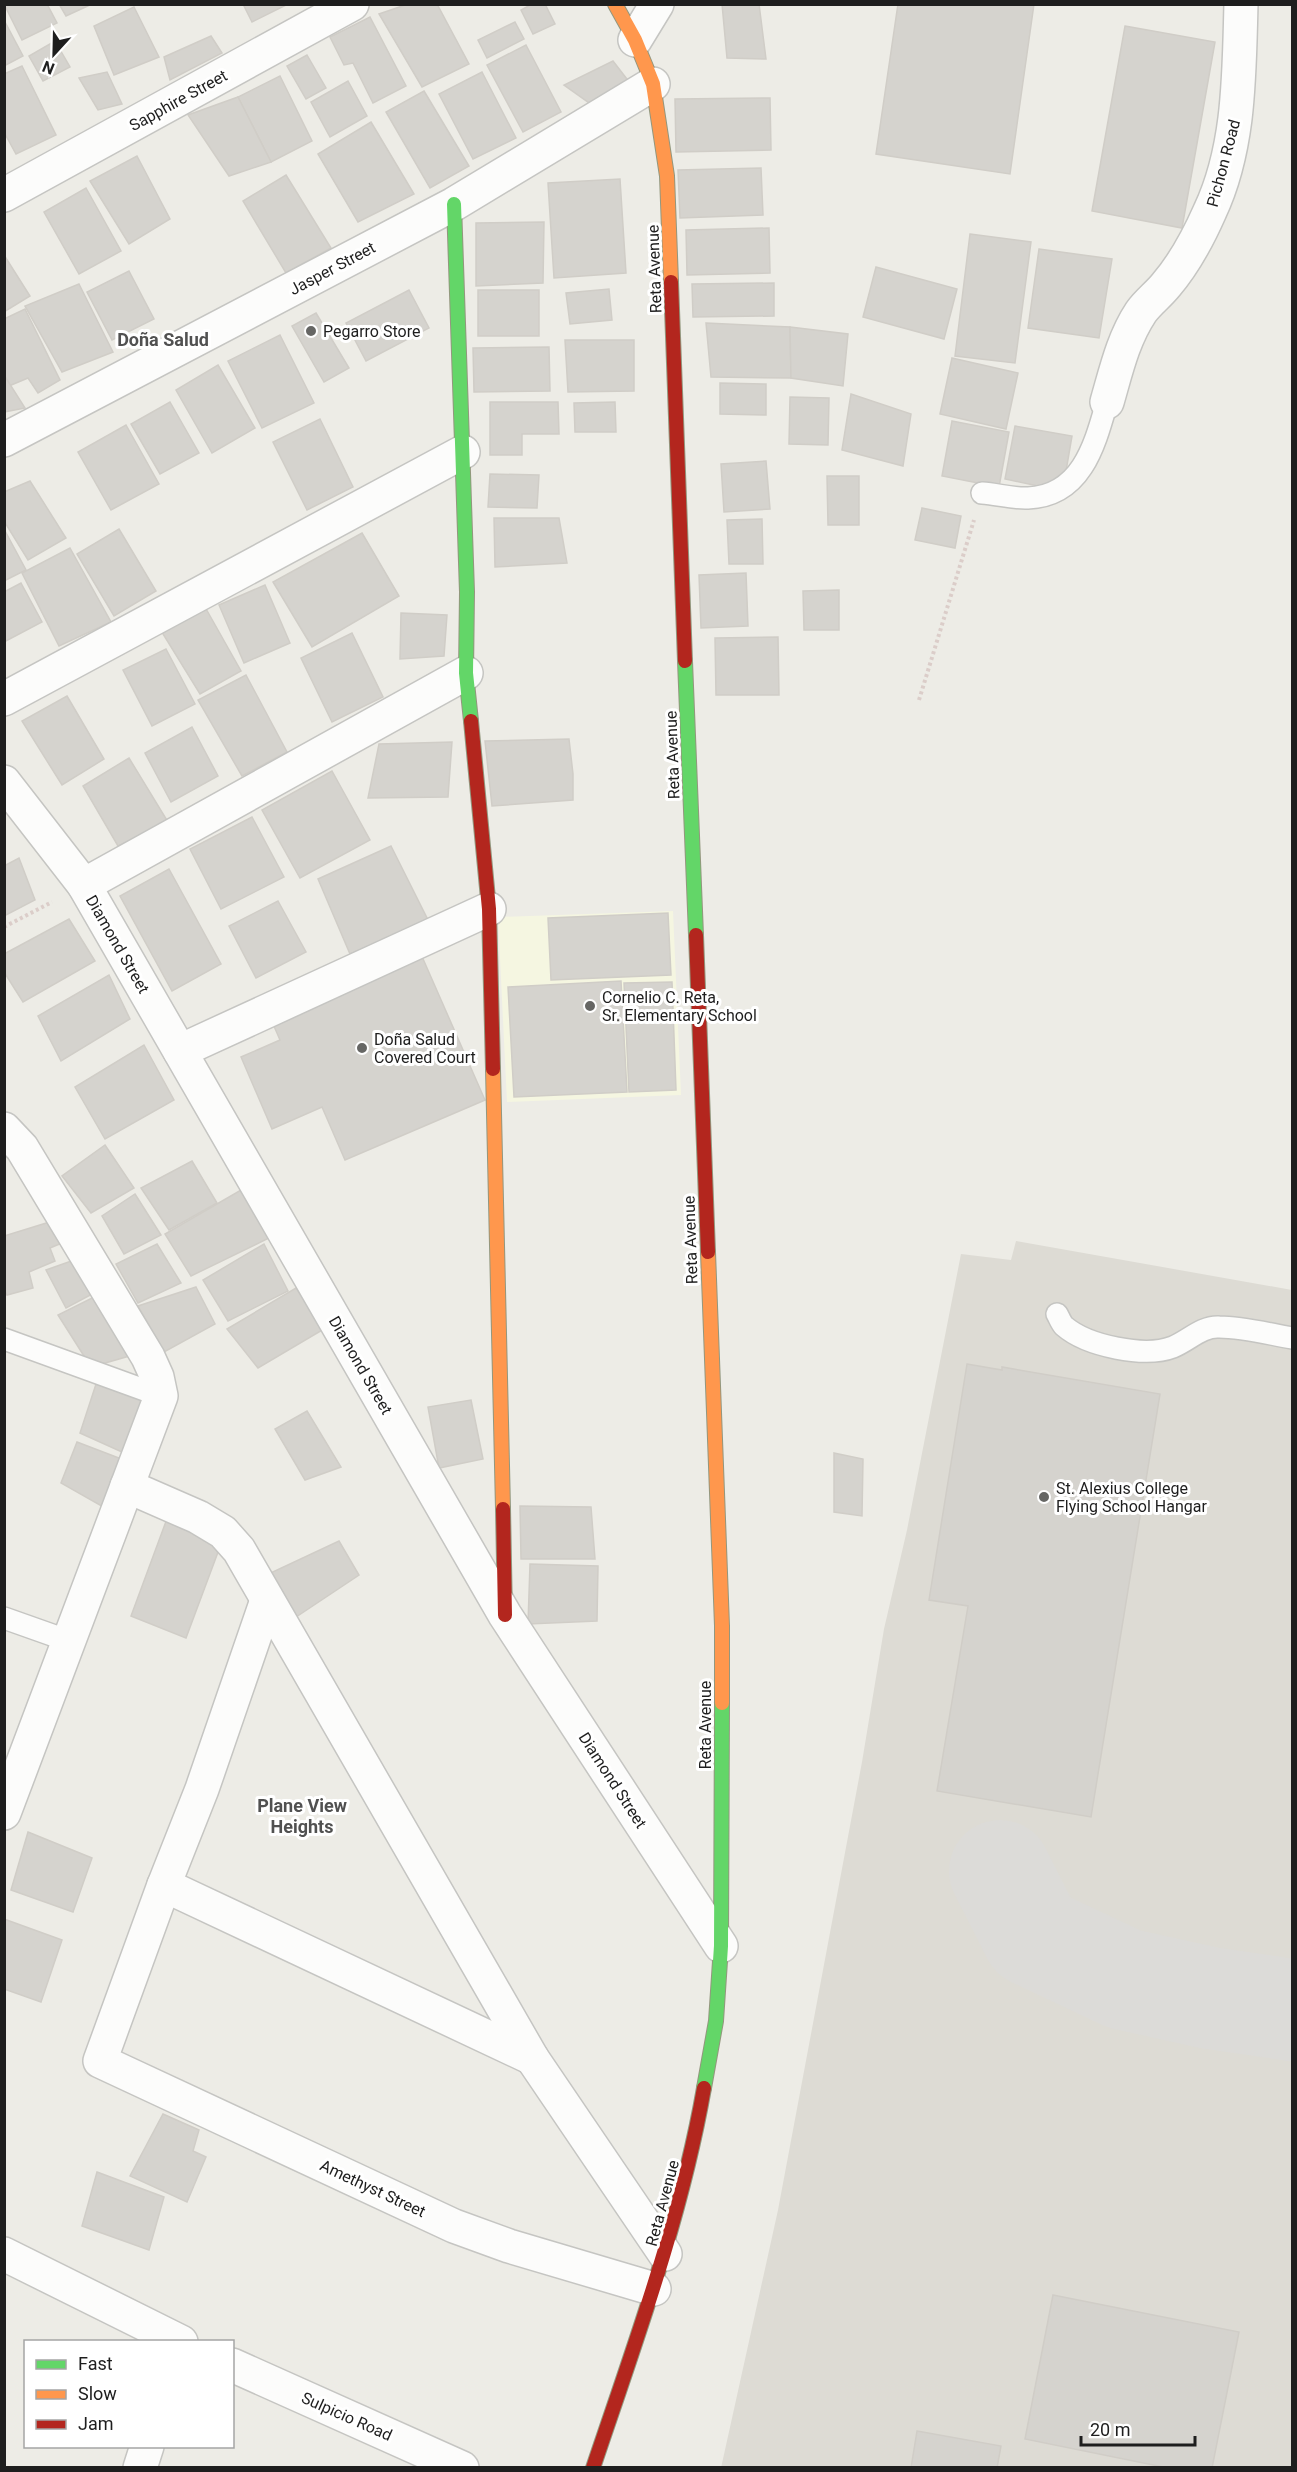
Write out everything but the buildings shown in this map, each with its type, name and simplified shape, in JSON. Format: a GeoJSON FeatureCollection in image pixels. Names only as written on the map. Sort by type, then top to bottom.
{"type":"FeatureCollection","features":[{"type":"Feature","properties":{"kind":"street","name":"Sapphire Street"},"geometry":{"type":"LineString","coordinates":[[4,195],[352,4]]}},
{"type":"Feature","properties":{"kind":"street","name":"Reta Avenue"},"geometry":{"type":"LineString","coordinates":[[593,2468],[665,2254],[696,2134],[716,2021],[721,1946],[722,1626],[667,176],[653,84],[635,40],[615,4]]}},
{"type":"Feature","properties":{"kind":"street"},"geometry":{"type":"LineString","coordinates":[[635,40],[657,4]]}},
{"type":"Feature","properties":{"kind":"street","name":"Pichon Road"},"geometry":{"type":"LineString","coordinates":[[1107,402],[1128,334],[1142,310],[1173,275],[1191,248],[1211,209],[1228,155],[1239,101],[1241,4]]}},
{"type":"Feature","properties":{"kind":"street","name":"Jasper Street"},"geometry":{"type":"LineString","coordinates":[[4,440],[454,204],[653,84]]}},
{"type":"Feature","properties":{"kind":"street"},"geometry":{"type":"LineString","coordinates":[[454,204],[467,592],[465,673],[489,909],[505,1615]]}},
{"type":"Feature","properties":{"kind":"street"},"geometry":{"type":"LineString","coordinates":[[4,699],[463,452]]}},
{"type":"Feature","properties":{"kind":"street"},"geometry":{"type":"LineString","coordinates":[[84,885],[465,673]]}},
{"type":"Feature","properties":{"kind":"street","name":"Diamond Street"},"geometry":{"type":"LineString","coordinates":[[4,782],[84,885],[505,1615],[721,1946]]}},
{"type":"Feature","properties":{"kind":"street"},"geometry":{"type":"LineString","coordinates":[[180,1051],[489,909]]}},
{"type":"Feature","properties":{"kind":"street"},"geometry":{"type":"LineString","coordinates":[[4,1129],[22,1148],[148,1357],[157,1377],[161,1396],[4,1813]]}},
{"type":"Feature","properties":{"kind":"street"},"geometry":{"type":"LineString","coordinates":[[127,1486],[198,1517],[223,1532],[239,1550],[532,2058],[665,2254]]}},
{"type":"Feature","properties":{"kind":"street"},"geometry":{"type":"LineString","coordinates":[[267,1600],[202,1789],[164,1885],[532,2058]]}},
{"type":"Feature","properties":{"kind":"street","name":"Amethyst Street"},"geometry":{"type":"LineString","coordinates":[[164,1885],[100,2061],[454,2226],[509,2246],[654,2289]]}},
{"type":"Feature","properties":{"kind":"street"},"geometry":{"type":"LineString","coordinates":[[4,2254],[179,2340]]}},
{"type":"Feature","properties":{"kind":"street","name":"Sulpicio Road"},"geometry":{"type":"LineString","coordinates":[[234,2366],[462,2468]]}},
{"type":"Feature","properties":{"kind":"street"},"geometry":{"type":"LineString","coordinates":[[140,2468],[146,2448]]}},
{"type":"Feature","properties":{"kind":"lane"},"geometry":{"type":"LineString","coordinates":[[982,493],[1029,498],[1055,493],[1075,478],[1088,460],[1107,402]]}},
{"type":"Feature","properties":{"kind":"lane"},"geometry":{"type":"LineString","coordinates":[[1057,1314],[1063,1325],[1087,1339],[1145,1353],[1174,1347],[1199,1332],[1217,1326],[1293,1338]]}},
{"type":"Feature","properties":{"kind":"lane"},"geometry":{"type":"LineString","coordinates":[[4,1339],[161,1396]]}},
{"type":"Feature","properties":{"kind":"lane"},"geometry":{"type":"LineString","coordinates":[[4,1618],[69,1641]]}},
{"type":"Feature","properties":{"kind":"path"},"geometry":{"type":"LineString","coordinates":[[919,700],[982,493]]}},
{"type":"Feature","properties":{"kind":"path"},"geometry":{"type":"LineString","coordinates":[[4,927],[84,885]]}},
{"type":"Feature","properties":{"kind":"shaded area","name":"Cornelio C. Reta, Sr. Elementary School"},"geometry":{"type":"Polygon","coordinates":[[[673,911],[681,1095],[507,1102],[498,917],[673,911]]]}},
{"type":"Feature","properties":{"kind":"shaded area"},"geometry":{"type":"Polygon","coordinates":[[[1016,1241],[1292,1290],[1292,2467],[721,2468],[778,2210],[862,1762],[884,1629],[907,1530],[961,1254],[1011,1260],[1016,1241]]]}},
{"type":"Feature","properties":{"kind":"taxiway"},"geometry":{"type":"LineString","coordinates":[[1000,1871],[1033,1936],[1124,1979],[1210,1998],[1292,2010]]}},
{"type":"Feature","properties":{"kind":"traffic: fast"},"geometry":{"type":"LineString","coordinates":[[454,204],[467,592],[466,673],[471,721]]}},
{"type":"Feature","properties":{"kind":"traffic: fast"},"geometry":{"type":"LineString","coordinates":[[685,661],[696,935]]}},
{"type":"Feature","properties":{"kind":"traffic: fast"},"geometry":{"type":"LineString","coordinates":[[704,2088],[716,2021],[721,1946],[722,1703]]}},
{"type":"Feature","properties":{"kind":"traffic: slow"},"geometry":{"type":"LineString","coordinates":[[615,4],[635,40],[653,84],[667,176],[671,282]]}},
{"type":"Feature","properties":{"kind":"traffic: slow"},"geometry":{"type":"LineString","coordinates":[[493,1069],[503,1509]]}},
{"type":"Feature","properties":{"kind":"traffic: slow"},"geometry":{"type":"LineString","coordinates":[[708,1252],[722,1626],[722,1703]]}},
{"type":"Feature","properties":{"kind":"traffic: jam"},"geometry":{"type":"LineString","coordinates":[[671,282],[685,661]]}},
{"type":"Feature","properties":{"kind":"traffic: jam"},"geometry":{"type":"LineString","coordinates":[[471,721],[489,909],[493,1069]]}},
{"type":"Feature","properties":{"kind":"traffic: jam"},"geometry":{"type":"LineString","coordinates":[[696,935],[708,1252]]}},
{"type":"Feature","properties":{"kind":"traffic: jam"},"geometry":{"type":"LineString","coordinates":[[503,1509],[505,1615]]}},
{"type":"Feature","properties":{"kind":"traffic: jam"},"geometry":{"type":"LineString","coordinates":[[593,2468],[670,2233],[704,2088]]}},
{"type":"Feature","properties":{"kind":"place","name":"Pegarro Store"},"geometry":{"type":"Point","coordinates":[311,331]}},
{"type":"Feature","properties":{"kind":"place","name":"Cornelio C. Reta, Sr. Elementary School"},"geometry":{"type":"Point","coordinates":[590,1006]}},
{"type":"Feature","properties":{"kind":"place","name":"Doña Salud Covered Court"},"geometry":{"type":"Point","coordinates":[362,1048]}},
{"type":"Feature","properties":{"kind":"place","name":"St. Alexius College Flying School Hangar"},"geometry":{"type":"Point","coordinates":[1044,1497]}},
{"type":"Feature","properties":{"kind":"district","name":"Doña Salud"},"geometry":{"type":"Point","coordinates":[163,340]}},
{"type":"Feature","properties":{"kind":"district","name":"Plane View Heights"},"geometry":{"type":"Point","coordinates":[302,1816]}}]}
